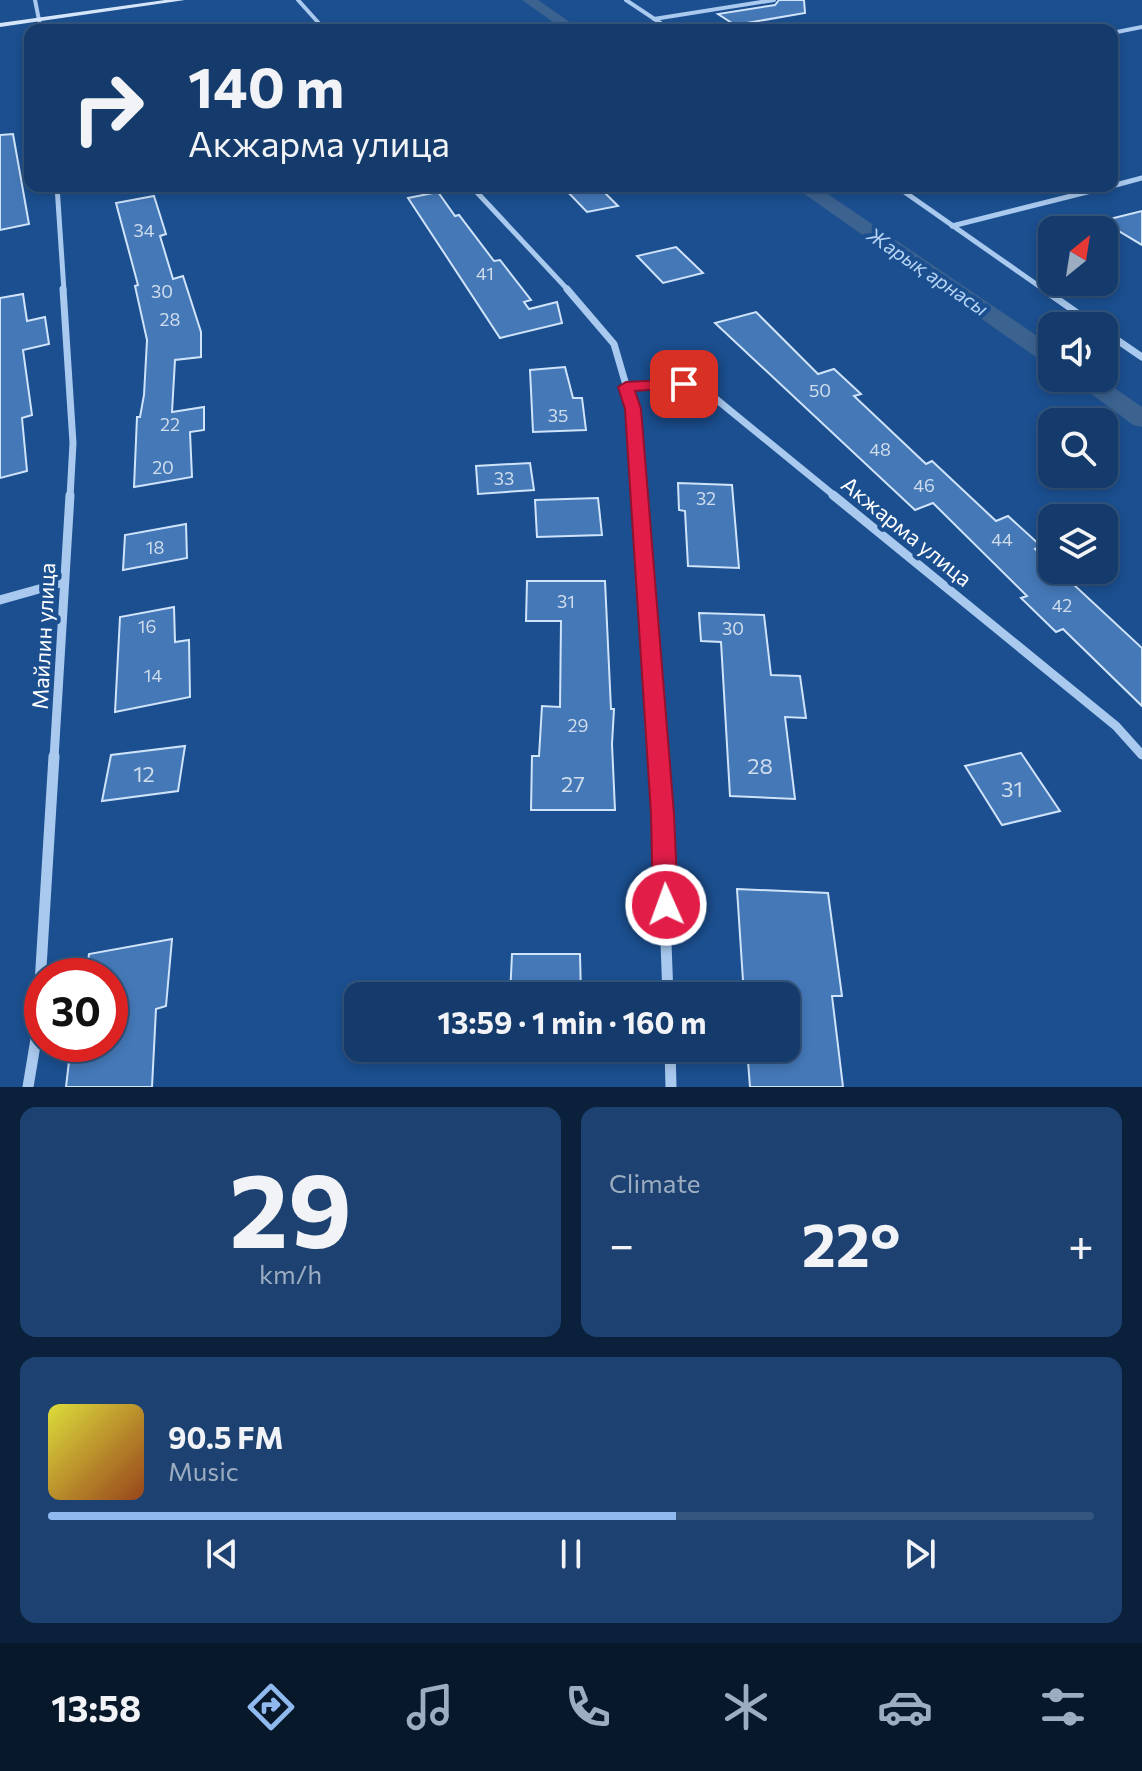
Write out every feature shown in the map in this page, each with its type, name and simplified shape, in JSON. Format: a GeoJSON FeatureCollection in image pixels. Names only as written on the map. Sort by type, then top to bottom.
{"type":"FeatureCollection","features":[{"type":"Feature","properties":{"kind":"main road"},"geometry":{"type":"LineString","coordinates":[[0,25],[181,0]]}},
{"type":"Feature","properties":{"kind":"street"},"geometry":{"type":"LineString","coordinates":[[35,0],[40,24]]}},
{"type":"Feature","properties":{"kind":"street"},"geometry":{"type":"LineString","coordinates":[[298,0],[320,24]]}},
{"type":"Feature","properties":{"kind":"street"},"geometry":{"type":"LineString","coordinates":[[626,0],[662,24]]}},
{"type":"Feature","properties":{"kind":"street"},"geometry":{"type":"LineString","coordinates":[[654,19],[774,0]]}},
{"type":"Feature","properties":{"kind":"street"},"geometry":{"type":"LineString","coordinates":[[1118,32],[1142,27]]}},
{"type":"Feature","properties":{"kind":"street"},"geometry":{"type":"LineString","coordinates":[[1118,184],[1142,178]]}},
{"type":"Feature","properties":{"kind":"street","name":"Майлин улица"},"geometry":{"type":"LineString","coordinates":[[28,1087],[37,1033],[73,443],[57,192]]}},
{"type":"Feature","properties":{"kind":"street"},"geometry":{"type":"LineString","coordinates":[[477,192],[549,268],[614,344],[633,409],[663,814],[668,982]]}},
{"type":"Feature","properties":{"kind":"street"},"geometry":{"type":"LineString","coordinates":[[904,192],[1076,312]]}},
{"type":"Feature","properties":{"kind":"street"},"geometry":{"type":"LineString","coordinates":[[952,226],[1087,192]]}},
{"type":"Feature","properties":{"kind":"street"},"geometry":{"type":"LineString","coordinates":[[1118,341],[1142,357]]}},
{"type":"Feature","properties":{"kind":"street","name":"Акжарма улица"},"geometry":{"type":"LineString","coordinates":[[626,387],[684,384],[716,399],[1116,726],[1142,755]]}},
{"type":"Feature","properties":{"kind":"street"},"geometry":{"type":"LineString","coordinates":[[0,600],[64,582]]}},
{"type":"Feature","properties":{"kind":"street"},"geometry":{"type":"LineString","coordinates":[[670,1062],[671,1087]]}},
{"type":"Feature","properties":{"kind":"building"},"geometry":{"type":"Polygon","coordinates":[[[779,0],[804,0],[805,13],[741,24],[733,24],[718,14],[775,5],[779,0]]]}},
{"type":"Feature","properties":{"kind":"building"},"geometry":{"type":"Polygon","coordinates":[[[13,134],[29,224],[0,230],[0,135],[13,134]]]}},
{"type":"Feature","properties":{"kind":"building"},"geometry":{"type":"Polygon","coordinates":[[[438,192],[494,261],[500,260],[531,300],[524,302],[529,309],[557,302],[562,323],[500,338],[408,198],[438,192]]]}},
{"type":"Feature","properties":{"kind":"building"},"geometry":{"type":"Polygon","coordinates":[[[568,192],[604,192],[618,206],[587,212],[568,192]]]}},
{"type":"Feature","properties":{"kind":"building"},"geometry":{"type":"Polygon","coordinates":[[[154,196],[166,234],[160,236],[173,279],[183,276],[201,332],[201,357],[175,360],[172,412],[204,407],[204,430],[190,432],[192,477],[134,487],[137,417],[140,417],[144,395],[147,340],[135,286],[138,285],[116,203],[154,196]]]}},
{"type":"Feature","properties":{"kind":"building"},"geometry":{"type":"Polygon","coordinates":[[[1142,211],[1142,245],[1118,231],[1118,217],[1142,211]]]}},
{"type":"Feature","properties":{"kind":"building"},"geometry":{"type":"Polygon","coordinates":[[[676,247],[703,273],[663,283],[637,256],[676,247]]]}},
{"type":"Feature","properties":{"kind":"building"},"geometry":{"type":"Polygon","coordinates":[[[23,294],[27,321],[45,317],[49,344],[23,350],[32,415],[22,418],[27,471],[0,478],[0,298],[23,294]]]}},
{"type":"Feature","properties":{"kind":"building"},"geometry":{"type":"Polygon","coordinates":[[[756,312],[818,374],[834,369],[861,394],[854,396],[926,464],[932,461],[996,521],[1008,516],[1038,543],[1035,549],[1038,552],[1038,584],[1073,584],[1142,648],[1142,706],[1063,629],[1056,632],[1021,598],[1027,596],[933,503],[915,510],[715,323],[756,312]]]}},
{"type":"Feature","properties":{"kind":"building"},"geometry":{"type":"Polygon","coordinates":[[[565,367],[573,398],[582,398],[586,430],[533,432],[530,370],[565,367]]]}},
{"type":"Feature","properties":{"kind":"building"},"geometry":{"type":"Polygon","coordinates":[[[530,463],[534,490],[478,494],[476,466],[530,463]]]}},
{"type":"Feature","properties":{"kind":"building"},"geometry":{"type":"Polygon","coordinates":[[[678,483],[732,485],[739,568],[688,566],[685,511],[679,510],[678,483]]]}},
{"type":"Feature","properties":{"kind":"building"},"geometry":{"type":"Polygon","coordinates":[[[598,498],[602,535],[537,537],[535,500],[598,498]]]}},
{"type":"Feature","properties":{"kind":"building"},"geometry":{"type":"Polygon","coordinates":[[[186,524],[187,558],[123,570],[125,535],[186,524]]]}},
{"type":"Feature","properties":{"kind":"building"},"geometry":{"type":"Polygon","coordinates":[[[527,581],[605,581],[611,709],[614,709],[615,810],[531,810],[532,756],[539,756],[542,706],[560,707],[561,621],[526,621],[527,581]]]}},
{"type":"Feature","properties":{"kind":"building"},"geometry":{"type":"Polygon","coordinates":[[[174,607],[175,642],[189,640],[190,697],[115,712],[120,617],[174,607]]]}},
{"type":"Feature","properties":{"kind":"building"},"geometry":{"type":"Polygon","coordinates":[[[699,613],[764,615],[771,675],[800,676],[806,718],[785,717],[795,799],[730,796],[721,642],[701,641],[699,613]]]}},
{"type":"Feature","properties":{"kind":"building"},"geometry":{"type":"Polygon","coordinates":[[[185,746],[178,791],[102,801],[111,755],[185,746]]]}},
{"type":"Feature","properties":{"kind":"building"},"geometry":{"type":"Polygon","coordinates":[[[1021,753],[1060,811],[1002,825],[965,766],[1021,753]]]}},
{"type":"Feature","properties":{"kind":"building"},"geometry":{"type":"Polygon","coordinates":[[[737,889],[828,893],[842,996],[832,996],[843,1087],[750,1087],[748,1062],[800,1062],[800,982],[743,982],[737,889]]]}},
{"type":"Feature","properties":{"kind":"building"},"geometry":{"type":"Polygon","coordinates":[[[172,939],[166,1006],[156,1009],[152,1087],[66,1087],[69,1062],[128,1062],[128,958],[88,958],[89,954],[172,939]]]}},
{"type":"Feature","properties":{"kind":"building"},"geometry":{"type":"Polygon","coordinates":[[[512,954],[580,954],[581,982],[511,982],[512,954]]]}},
{"type":"Feature","properties":{"kind":"waterway","name":"Жарық арнасы"},"geometry":{"type":"LineString","coordinates":[[529,0],[565,24]]}},
{"type":"Feature","properties":{"kind":"waterway","name":"Жарық арнасы"},"geometry":{"type":"LineString","coordinates":[[812,192],[1038,347]]}},
{"type":"Feature","properties":{"kind":"waterway","name":"Жарық арнасы"},"geometry":{"type":"LineString","coordinates":[[1103,392],[1142,419]]}},
{"type":"Feature","properties":{"kind":"route"},"geometry":{"type":"LineString","coordinates":[[666,905],[663,814],[633,409],[626,387],[684,384]]}}]}
